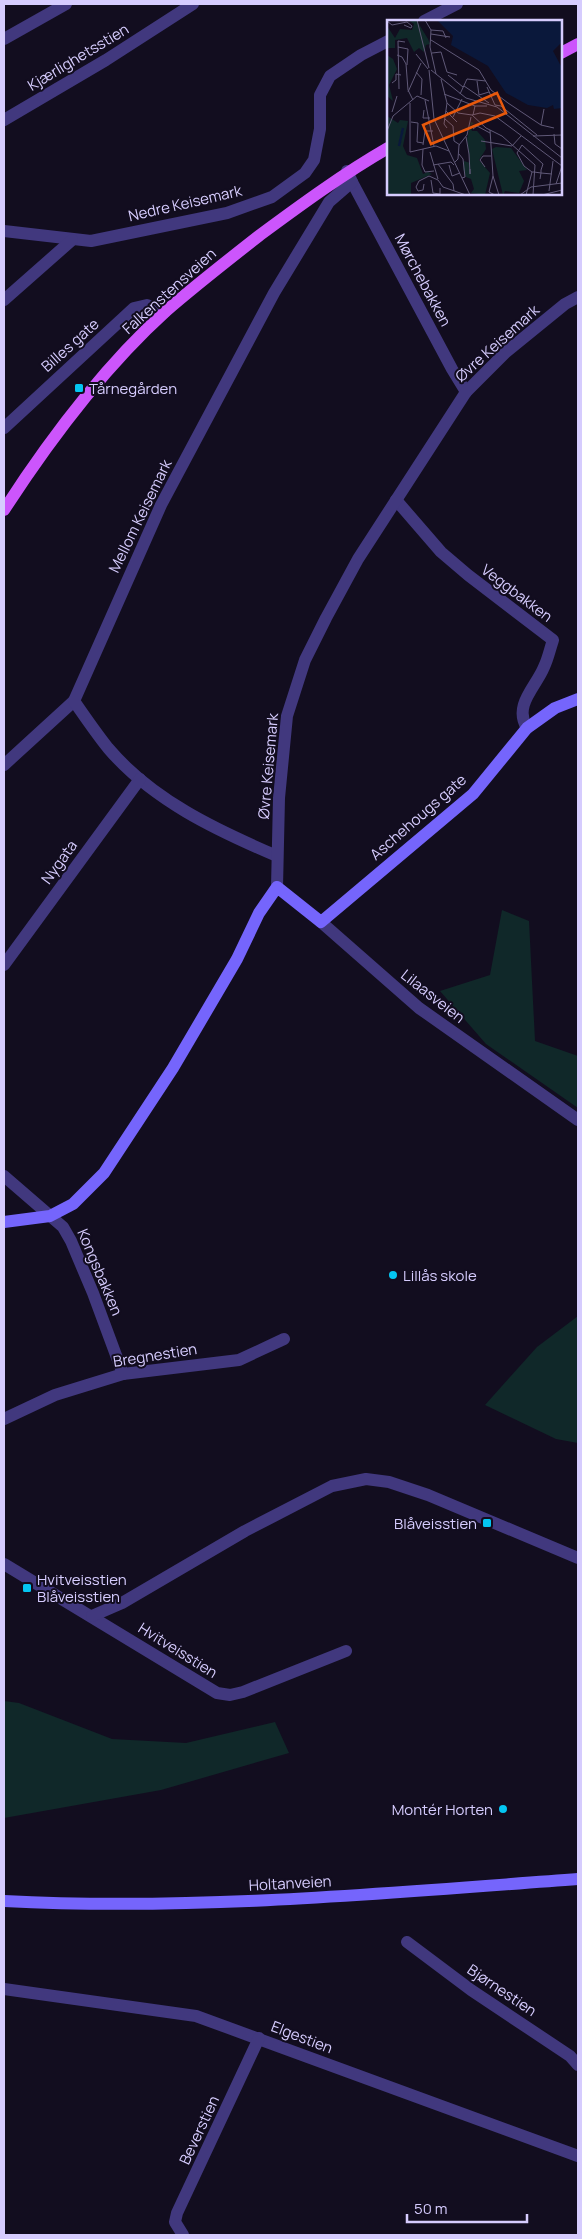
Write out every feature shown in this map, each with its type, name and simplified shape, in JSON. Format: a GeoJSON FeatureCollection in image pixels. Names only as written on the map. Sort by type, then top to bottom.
{"type":"FeatureCollection","features":[{"type":"Feature","properties":{"kind":"main road"},"geometry":{"type":"LineString","coordinates":[[562,52],[578,44]]}},
{"type":"Feature","properties":{"kind":"main road","name":"Mellom Keisemark"},"geometry":{"type":"LineString","coordinates":[[350,177],[387,149]]}},
{"type":"Feature","properties":{"kind":"main road","name":"Falkenstensveien"},"geometry":{"type":"LineString","coordinates":[[4,510],[35,462],[78,408],[121,357],[165,312],[227,261],[350,177]]}},
{"type":"Feature","properties":{"kind":"main road","name":"Aschehougs gate"},"geometry":{"type":"LineString","coordinates":[[321,922],[473,794],[527,728],[555,708],[578,700]]}},
{"type":"Feature","properties":{"kind":"main road"},"geometry":{"type":"LineString","coordinates":[[4,1222],[50,1216],[73,1204],[104,1173],[173,1068],[237,959],[259,913],[277,887]]}},
{"type":"Feature","properties":{"kind":"main road","name":"Lilaasveien"},"geometry":{"type":"LineString","coordinates":[[277,887],[321,922]]}},
{"type":"Feature","properties":{"kind":"main road","name":"Holtanveien"},"geometry":{"type":"LineString","coordinates":[[4,1901],[72,1905],[286,1901],[578,1879]]}},
{"type":"Feature","properties":{"kind":"street"},"geometry":{"type":"LineString","coordinates":[[4,39],[66,4]]}},
{"type":"Feature","properties":{"kind":"street","name":"Kjærlighetsstien"},"geometry":{"type":"LineString","coordinates":[[4,120],[106,60],[193,4]]}},
{"type":"Feature","properties":{"kind":"street"},"geometry":{"type":"LineString","coordinates":[[426,20],[457,4]]}},
{"type":"Feature","properties":{"kind":"street","name":"Nedre Keisemark"},"geometry":{"type":"LineString","coordinates":[[4,231],[90,242],[218,215],[272,197],[305,173],[314,160],[320,129],[320,95],[330,76],[387,41]]}},
{"type":"Feature","properties":{"kind":"street","name":"Mørchebakken"},"geometry":{"type":"LineString","coordinates":[[350,177],[466,392]]}},
{"type":"Feature","properties":{"kind":"street","name":"Mellom Keisemark"},"geometry":{"type":"LineString","coordinates":[[74,701],[161,505],[274,294],[329,202],[350,177]]}},
{"type":"Feature","properties":{"kind":"street"},"geometry":{"type":"LineString","coordinates":[[4,300],[72,240]]}},
{"type":"Feature","properties":{"kind":"street","name":"Øvre Keisemark"},"geometry":{"type":"LineString","coordinates":[[277,887],[277,856],[287,716],[305,660],[326,618],[358,560],[466,392],[506,352],[565,304],[578,298]]}},
{"type":"Feature","properties":{"kind":"street","name":"Billes gate"},"geometry":{"type":"LineString","coordinates":[[4,428],[134,308],[147,305],[165,312]]}},
{"type":"Feature","properties":{"kind":"street","name":"Veggbakken"},"geometry":{"type":"LineString","coordinates":[[396,500],[441,552],[468,576],[553,640],[544,668],[531,686],[523,708],[522,721],[527,728]]}},
{"type":"Feature","properties":{"kind":"street"},"geometry":{"type":"LineString","coordinates":[[4,765],[74,701],[108,748],[140,779],[175,805],[222,832],[277,856]]}},
{"type":"Feature","properties":{"kind":"street","name":"Nygata"},"geometry":{"type":"LineString","coordinates":[[4,964],[140,779]]}},
{"type":"Feature","properties":{"kind":"street","name":"Lilaasveien"},"geometry":{"type":"LineString","coordinates":[[321,922],[419,1008],[578,1120]]}},
{"type":"Feature","properties":{"kind":"street","name":"Kongsbakken"},"geometry":{"type":"LineString","coordinates":[[4,1176],[63,1227],[93,1293],[123,1374]]}},
{"type":"Feature","properties":{"kind":"street","name":"Bregnestien"},"geometry":{"type":"LineString","coordinates":[[4,1419],[55,1395],[123,1374],[238,1360],[284,1339]]}},
{"type":"Feature","properties":{"kind":"street"},"geometry":{"type":"LineString","coordinates":[[92,1616],[122,1603],[245,1531],[332,1486],[366,1480],[389,1482],[428,1496],[578,1558]]}},
{"type":"Feature","properties":{"kind":"street","name":"Hvitveisstien"},"geometry":{"type":"LineString","coordinates":[[4,1564],[217,1694],[230,1695],[242,1692],[346,1651]]}},
{"type":"Feature","properties":{"kind":"street","name":"Bjørnestien"},"geometry":{"type":"LineString","coordinates":[[407,1942],[471,1990],[570,2056],[578,2065]]}},
{"type":"Feature","properties":{"kind":"street","name":"Elgestien"},"geometry":{"type":"LineString","coordinates":[[4,1989],[196,2016],[578,2156]]}},
{"type":"Feature","properties":{"kind":"street","name":"Beverstien"},"geometry":{"type":"LineString","coordinates":[[183,2235],[175,2222],[177,2213],[259,2038]]}},
{"type":"Feature","properties":{"kind":"green space"},"geometry":{"type":"Polygon","coordinates":[[[502,910],[529,921],[535,1041],[578,1056],[578,1108],[486,1044],[440,991],[490,975],[502,910]]]}},
{"type":"Feature","properties":{"kind":"green space"},"geometry":{"type":"Polygon","coordinates":[[[578,1316],[578,1443],[556,1439],[485,1405],[537,1347],[578,1316]]]}},
{"type":"Feature","properties":{"kind":"green space"},"geometry":{"type":"Polygon","coordinates":[[[4,1701],[19,1703],[112,1739],[186,1743],[275,1722],[289,1753],[161,1790],[4,1818],[4,1701]]]}},
{"type":"Feature","properties":{"kind":"place","name":"Tårnegården"},"geometry":{"type":"Point","coordinates":[79,388]}},
{"type":"Feature","properties":{"kind":"place","name":"Lillås skole"},"geometry":{"type":"Point","coordinates":[393,1275]}},
{"type":"Feature","properties":{"kind":"place","name":"Blåveisstien"},"geometry":{"type":"Point","coordinates":[487,1523]}},
{"type":"Feature","properties":{"kind":"place","name":"Hvitveisstien Blåveisstien"},"geometry":{"type":"Point","coordinates":[27,1588]}},
{"type":"Feature","properties":{"kind":"place","name":"Montér Horten"},"geometry":{"type":"Point","coordinates":[503,1809]}}]}
